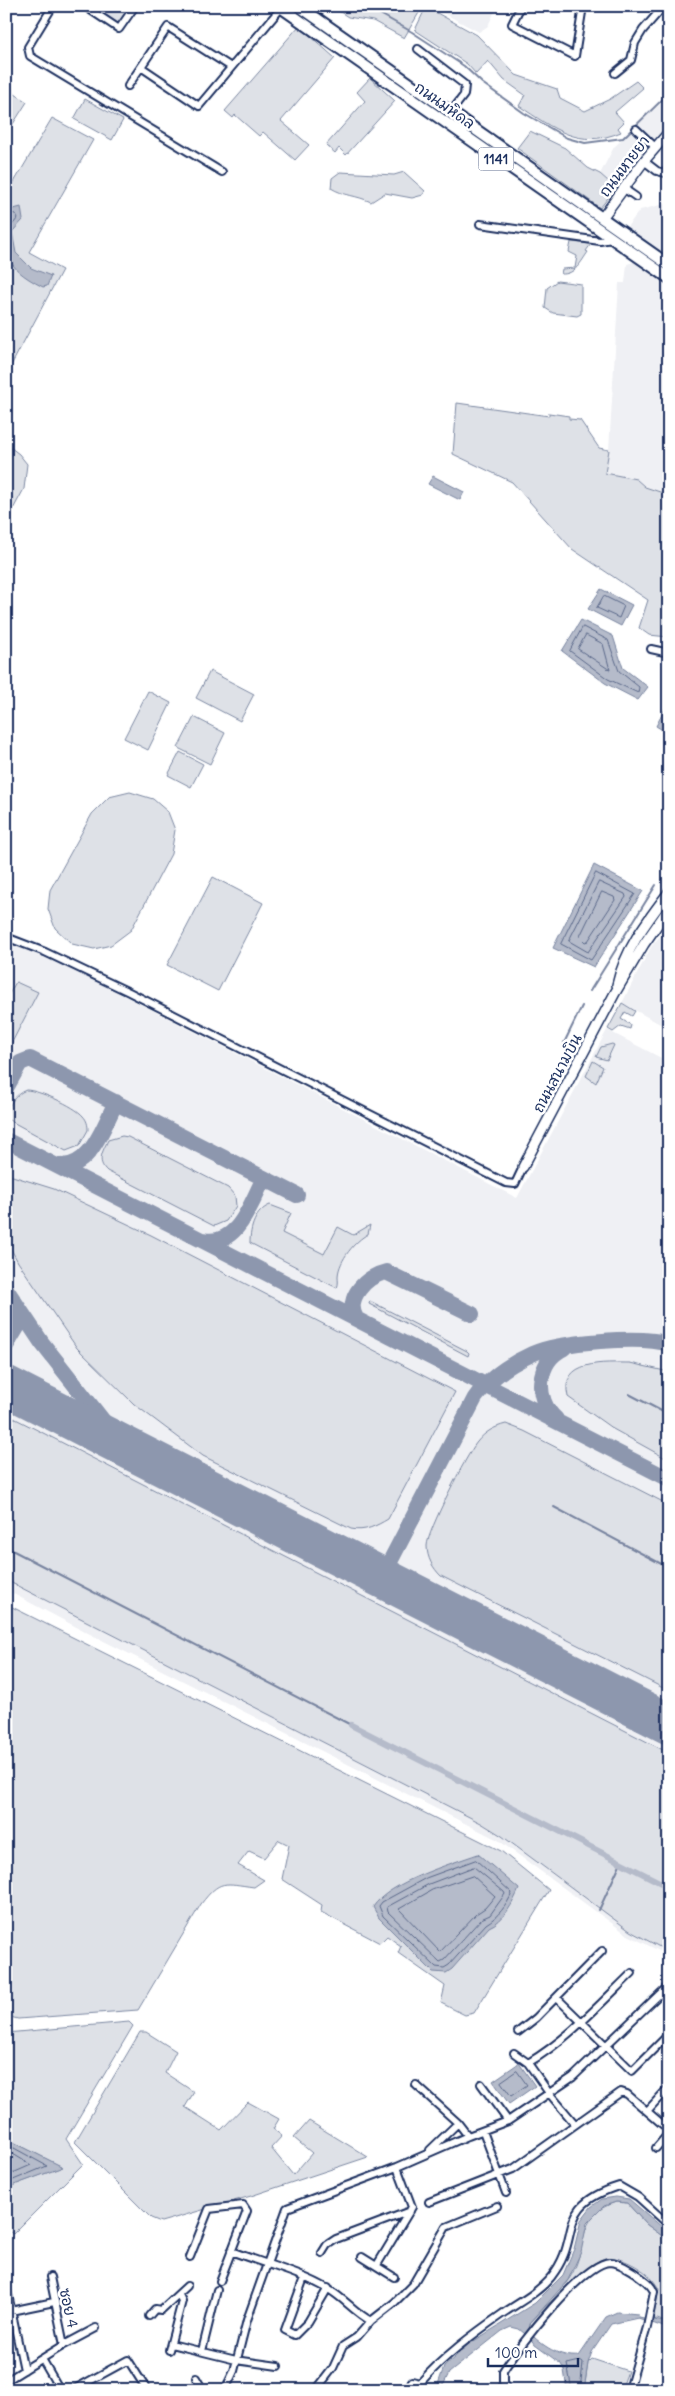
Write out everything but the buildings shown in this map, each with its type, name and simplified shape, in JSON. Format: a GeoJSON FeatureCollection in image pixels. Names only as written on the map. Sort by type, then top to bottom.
{"type":"FeatureCollection","features":[{"type":"Feature","properties":{"kind":"main road","name":"ถนนมหิดล"},"geometry":{"type":"LineString","coordinates":[[299,6],[669,265]]}},
{"type":"Feature","properties":{"kind":"main road","name":"ถนนมหิดล"},"geometry":{"type":"LineString","coordinates":[[280,7],[669,278]]}},
{"type":"Feature","properties":{"kind":"main road"},"geometry":{"type":"LineString","coordinates":[[365,66],[372,57]]}},
{"type":"Feature","properties":{"kind":"main road","name":"ถนนหายยา"},"geometry":{"type":"LineString","coordinates":[[602,218],[654,147],[669,132]]}},
{"type":"Feature","properties":{"kind":"main road","name":"ถนนสนามบิน"},"geometry":{"type":"LineString","coordinates":[[615,993],[629,950],[646,922],[669,892]]}},
{"type":"Feature","properties":{"kind":"main road","name":"ถนนสนามบิน"},"geometry":{"type":"LineString","coordinates":[[523,1167],[615,993],[644,944],[669,908]]}},
{"type":"Feature","properties":{"kind":"street"},"geometry":{"type":"LineString","coordinates":[[53,6],[28,47],[30,56],[222,172]]}},
{"type":"Feature","properties":{"kind":"street"},"geometry":{"type":"LineString","coordinates":[[86,7],[119,29],[135,6]]}},
{"type":"Feature","properties":{"kind":"street"},"geometry":{"type":"LineString","coordinates":[[521,6],[512,24],[574,56],[583,6]]}},
{"type":"Feature","properties":{"kind":"street"},"geometry":{"type":"LineString","coordinates":[[615,73],[631,60],[635,43],[643,30],[664,6]]}},
{"type":"Feature","properties":{"kind":"street"},"geometry":{"type":"LineString","coordinates":[[141,67],[199,106],[280,7]]}},
{"type":"Feature","properties":{"kind":"street"},"geometry":{"type":"LineString","coordinates":[[128,86],[168,27],[231,67]]}},
{"type":"Feature","properties":{"kind":"street"},"geometry":{"type":"LineString","coordinates":[[418,49],[465,86],[464,95],[451,112]]}},
{"type":"Feature","properties":{"kind":"street"},"geometry":{"type":"LineString","coordinates":[[636,129],[654,147]]}},
{"type":"Feature","properties":{"kind":"street"},"geometry":{"type":"LineString","coordinates":[[644,161],[657,171],[669,174]]}},
{"type":"Feature","properties":{"kind":"street"},"geometry":{"type":"LineString","coordinates":[[624,188],[636,197]]}},
{"type":"Feature","properties":{"kind":"street"},"geometry":{"type":"LineString","coordinates":[[480,224],[600,241],[612,239]]}},
{"type":"Feature","properties":{"kind":"street"},"geometry":{"type":"LineString","coordinates":[[651,649],[669,653]]}},
{"type":"Feature","properties":{"kind":"street"},"geometry":{"type":"LineString","coordinates":[[6,937],[39,950],[129,992],[506,1184],[515,1184],[523,1167]]}},
{"type":"Feature","properties":{"kind":"street"},"geometry":{"type":"LineString","coordinates":[[518,2032],[557,1998],[602,1951]]}},
{"type":"Feature","properties":{"kind":"street"},"geometry":{"type":"LineString","coordinates":[[528,2063],[550,2050],[632,1973]]}},
{"type":"Feature","properties":{"kind":"street"},"geometry":{"type":"LineString","coordinates":[[225,2390],[230,2382],[247,2320],[287,2208],[397,2167],[468,2136],[508,2122],[573,2077],[607,2047],[666,1988]]}},
{"type":"Feature","properties":{"kind":"street"},"geometry":{"type":"LineString","coordinates":[[557,1998],[632,2070],[669,2034]]}},
{"type":"Feature","properties":{"kind":"street"},"geometry":{"type":"LineString","coordinates":[[514,2053],[528,2063],[549,2094],[576,2124]]}},
{"type":"Feature","properties":{"kind":"street"},"geometry":{"type":"LineString","coordinates":[[481,2084],[508,2122]]}},
{"type":"Feature","properties":{"kind":"street"},"geometry":{"type":"LineString","coordinates":[[416,2085],[458,2124],[468,2136]]}},
{"type":"Feature","properties":{"kind":"street"},"geometry":{"type":"LineString","coordinates":[[648,2110],[669,2087]]}},
{"type":"Feature","properties":{"kind":"street"},"geometry":{"type":"LineString","coordinates":[[429,2202],[512,2169],[621,2092],[627,2094],[648,2110],[669,2130]]}},
{"type":"Feature","properties":{"kind":"street"},"geometry":{"type":"LineString","coordinates":[[426,2154],[458,2124]]}},
{"type":"Feature","properties":{"kind":"street"},"geometry":{"type":"LineString","coordinates":[[483,2131],[506,2193]]}},
{"type":"Feature","properties":{"kind":"street"},"geometry":{"type":"LineString","coordinates":[[656,2148],[669,2134]]}},
{"type":"Feature","properties":{"kind":"street"},"geometry":{"type":"LineString","coordinates":[[377,2266],[412,2207],[397,2167]]}},
{"type":"Feature","properties":{"kind":"street"},"geometry":{"type":"LineString","coordinates":[[408,2389],[412,2381],[420,2386],[459,2343],[537,2290],[550,2279],[561,2264],[574,2219],[580,2206],[593,2195],[619,2186],[638,2196],[669,2225]]}},
{"type":"Feature","properties":{"kind":"street"},"geometry":{"type":"LineString","coordinates":[[190,2257],[209,2209],[243,2204],[247,2211],[220,2281]]}},
{"type":"Feature","properties":{"kind":"street"},"geometry":{"type":"LineString","coordinates":[[316,2390],[333,2368],[343,2346],[357,2337],[371,2321],[394,2304],[413,2284],[446,2227],[497,2206]]}},
{"type":"Feature","properties":{"kind":"street"},"geometry":{"type":"LineString","coordinates":[[322,2253],[331,2242],[410,2211]]}},
{"type":"Feature","properties":{"kind":"street"},"geometry":{"type":"LineString","coordinates":[[231,2252],[328,2288],[371,2321]]}},
{"type":"Feature","properties":{"kind":"street"},"geometry":{"type":"LineString","coordinates":[[362,2257],[394,2276]]}},
{"type":"Feature","properties":{"kind":"street"},"geometry":{"type":"LineString","coordinates":[[507,2390],[503,2382],[502,2371],[534,2330],[565,2293],[593,2268],[611,2262],[626,2267],[649,2283],[654,2292],[647,2327],[628,2390]]}},
{"type":"Feature","properties":{"kind":"street","name":"ซอย 4"},"geometry":{"type":"LineString","coordinates":[[50,2277],[64,2345]]}},
{"type":"Feature","properties":{"kind":"street"},"geometry":{"type":"LineString","coordinates":[[304,2278],[285,2330],[296,2335],[308,2322],[328,2288]]}},
{"type":"Feature","properties":{"kind":"street"},"geometry":{"type":"LineString","coordinates":[[6,2285],[9,2312],[24,2370]]}},
{"type":"Feature","properties":{"kind":"street"},"geometry":{"type":"LineString","coordinates":[[149,2316],[155,2309],[161,2310],[187,2286]]}},
{"type":"Feature","properties":{"kind":"street"},"geometry":{"type":"LineString","coordinates":[[202,2351],[217,2290]]}},
{"type":"Feature","properties":{"kind":"street"},"geometry":{"type":"LineString","coordinates":[[179,2295],[182,2301],[170,2347],[202,2351],[236,2360],[278,2366]]}},
{"type":"Feature","properties":{"kind":"street"},"geometry":{"type":"LineString","coordinates":[[9,2312],[54,2302]]}},
{"type":"Feature","properties":{"kind":"street"},"geometry":{"type":"LineString","coordinates":[[6,2381],[64,2345],[96,2328]]}},
{"type":"Feature","properties":{"kind":"street"},"geometry":{"type":"LineString","coordinates":[[42,2359],[60,2390]]}},
{"type":"Feature","properties":{"kind":"street"},"geometry":{"type":"LineString","coordinates":[[73,2390],[128,2360],[147,2390]]}},
{"type":"Feature","properties":{"kind":"street"},"geometry":{"type":"LineString","coordinates":[[196,2378],[203,2390]]}},
{"type":"Feature","properties":{"kind":"shaded area"},"geometry":{"type":"Polygon","coordinates":[[[93,6],[132,6],[118,25],[93,6]]]}},
{"type":"Feature","properties":{"kind":"shaded area"},"geometry":{"type":"Polygon","coordinates":[[[331,6],[423,6],[404,38],[373,21],[348,17],[331,6]]]}},
{"type":"Feature","properties":{"kind":"shaded area"},"geometry":{"type":"Polygon","coordinates":[[[430,6],[497,6],[488,26],[479,32],[430,6]]]}},
{"type":"Feature","properties":{"kind":"shaded area"},"geometry":{"type":"Polygon","coordinates":[[[426,7],[477,35],[516,75],[557,89],[560,98],[585,111],[610,99],[636,81],[643,88],[615,112],[624,122],[618,128],[621,132],[592,139],[567,134],[543,122],[519,106],[525,95],[504,80],[488,61],[476,74],[467,64],[415,30],[426,7]]]}},
{"type":"Feature","properties":{"kind":"shaded area"},"geometry":{"type":"Polygon","coordinates":[[[299,26],[335,58],[281,121],[309,145],[295,160],[263,132],[259,136],[235,115],[233,118],[225,111],[299,26]]]}},
{"type":"Feature","properties":{"kind":"shaded area"},"geometry":{"type":"Polygon","coordinates":[[[370,78],[395,101],[346,155],[339,148],[335,153],[326,145],[365,101],[357,92],[370,78]]]}},
{"type":"Feature","properties":{"kind":"shaded area"},"geometry":{"type":"Polygon","coordinates":[[[12,92],[27,102],[6,135],[6,97],[12,92]]]}},
{"type":"Feature","properties":{"kind":"shaded area"},"geometry":{"type":"Polygon","coordinates":[[[669,96],[669,127],[616,188],[600,174],[614,147],[669,96]]]}},
{"type":"Feature","properties":{"kind":"shaded area"},"geometry":{"type":"Polygon","coordinates":[[[85,99],[123,120],[112,140],[74,119],[85,99]]]}},
{"type":"Feature","properties":{"kind":"shaded area"},"geometry":{"type":"Polygon","coordinates":[[[52,118],[93,140],[29,252],[62,270],[6,375],[6,187],[10,189],[52,118]]]}},
{"type":"Feature","properties":{"kind":"shaded area"},"geometry":{"type":"Polygon","coordinates":[[[530,131],[565,148],[588,168],[600,174],[616,188],[600,208],[517,148],[530,131]]]}},
{"type":"Feature","properties":{"kind":"shaded area"},"geometry":{"type":"Polygon","coordinates":[[[340,172],[394,175],[404,172],[425,191],[423,195],[412,198],[385,193],[371,202],[331,188],[332,178],[340,172]]]}},
{"type":"Feature","properties":{"kind":"shaded area"},"geometry":{"type":"Polygon","coordinates":[[[669,203],[669,256],[627,227],[640,210],[669,203]]]}},
{"type":"Feature","properties":{"kind":"shaded area"},"geometry":{"type":"Polygon","coordinates":[[[571,242],[591,244],[586,251],[588,252],[574,270],[561,274],[562,269],[575,268],[577,256],[569,252],[571,242]]]}},
{"type":"Feature","properties":{"kind":"shaded area"},"geometry":{"type":"Polygon","coordinates":[[[634,262],[669,286],[669,495],[645,487],[636,479],[604,473],[609,450],[619,283],[625,283],[627,264],[634,262]]]}},
{"type":"Feature","properties":{"kind":"shaded area"},"geometry":{"type":"Polygon","coordinates":[[[557,281],[581,284],[581,314],[577,316],[553,313],[545,308],[547,288],[557,281]]]}},
{"type":"Feature","properties":{"kind":"shaded area"},"geometry":{"type":"Polygon","coordinates":[[[457,403],[549,416],[549,413],[580,420],[599,448],[609,450],[605,473],[636,479],[645,487],[669,495],[669,650],[666,649],[668,637],[649,635],[639,628],[648,600],[572,549],[512,482],[453,454],[457,403]]]}},
{"type":"Feature","properties":{"kind":"shaded area"},"geometry":{"type":"Polygon","coordinates":[[[6,444],[19,454],[27,464],[24,489],[6,522],[6,444]]]}},
{"type":"Feature","properties":{"kind":"shaded area"},"geometry":{"type":"Polygon","coordinates":[[[210,671],[254,694],[240,721],[196,698],[210,671]]]}},
{"type":"Feature","properties":{"kind":"shaded area"},"geometry":{"type":"Polygon","coordinates":[[[148,691],[171,703],[148,750],[124,738],[148,691]]]}},
{"type":"Feature","properties":{"kind":"shaded area"},"geometry":{"type":"Polygon","coordinates":[[[194,717],[225,733],[210,764],[178,748],[194,717]]]}},
{"type":"Feature","properties":{"kind":"shaded area"},"geometry":{"type":"Polygon","coordinates":[[[180,752],[203,764],[191,787],[168,775],[180,752]]]}},
{"type":"Feature","properties":{"kind":"shaded area"},"geometry":{"type":"Polygon","coordinates":[[[130,792],[153,799],[168,812],[175,830],[171,854],[131,930],[111,945],[94,949],[72,944],[55,928],[48,909],[50,890],[92,814],[109,797],[130,792]]]}},
{"type":"Feature","properties":{"kind":"shaded area"},"geometry":{"type":"Polygon","coordinates":[[[213,877],[263,903],[218,991],[167,965],[213,877]]]}},
{"type":"Feature","properties":{"kind":"shaded area"},"geometry":{"type":"Polygon","coordinates":[[[664,931],[669,937],[669,1029],[622,1003],[651,947],[664,931]]]}},
{"type":"Feature","properties":{"kind":"shaded area"},"geometry":{"type":"Polygon","coordinates":[[[6,942],[78,972],[517,1198],[607,1030],[669,1062],[669,1956],[628,1935],[498,1840],[6,1590],[6,942]]]}},
{"type":"Feature","properties":{"kind":"shaded area"},"geometry":{"type":"Polygon","coordinates":[[[16,982],[38,992],[6,1054],[6,999],[16,982]]]}},
{"type":"Feature","properties":{"kind":"shaded area"},"geometry":{"type":"Polygon","coordinates":[[[622,1003],[635,1011],[632,1016],[625,1012],[621,1019],[631,1025],[630,1029],[621,1026],[613,1032],[608,1029],[622,1003]]]}},
{"type":"Feature","properties":{"kind":"shaded area"},"geometry":{"type":"Polygon","coordinates":[[[614,1045],[607,1060],[596,1057],[601,1047],[614,1045]]]}},
{"type":"Feature","properties":{"kind":"shaded area"},"geometry":{"type":"Polygon","coordinates":[[[593,1061],[603,1067],[596,1083],[586,1076],[593,1061]]]}},
{"type":"Feature","properties":{"kind":"shaded area"},"geometry":{"type":"Polygon","coordinates":[[[26,1090],[56,1099],[83,1116],[88,1130],[79,1146],[66,1151],[7,1119],[8,1110],[12,1102],[26,1090]]]}},
{"type":"Feature","properties":{"kind":"shaded area"},"geometry":{"type":"Polygon","coordinates":[[[122,1136],[128,1137],[228,1188],[235,1196],[236,1206],[226,1221],[214,1226],[107,1171],[101,1160],[104,1148],[108,1140],[122,1136]]]}},
{"type":"Feature","properties":{"kind":"shaded area"},"geometry":{"type":"Polygon","coordinates":[[[6,1174],[54,1189],[151,1235],[455,1392],[388,1519],[366,1529],[351,1529],[203,1456],[134,1404],[77,1348],[18,1262],[6,1240],[6,1174]]]}},
{"type":"Feature","properties":{"kind":"shaded area"},"geometry":{"type":"Polygon","coordinates":[[[270,1205],[291,1213],[282,1233],[324,1254],[338,1227],[353,1235],[370,1225],[368,1234],[353,1246],[341,1264],[337,1288],[250,1243],[254,1221],[261,1211],[270,1205]]]}},
{"type":"Feature","properties":{"kind":"shaded area"},"geometry":{"type":"Polygon","coordinates":[[[370,1301],[467,1351],[469,1353],[468,1356],[369,1304],[370,1301]]]}},
{"type":"Feature","properties":{"kind":"shaded area"},"geometry":{"type":"Polygon","coordinates":[[[630,1363],[669,1372],[669,1460],[613,1429],[568,1397],[567,1385],[570,1376],[577,1370],[597,1364],[630,1363]]]}},
{"type":"Feature","properties":{"kind":"shaded area"},"geometry":{"type":"Polygon","coordinates":[[[6,1414],[669,1753],[669,1952],[630,1931],[502,1836],[481,1823],[6,1580],[6,1414]]]}},
{"type":"Feature","properties":{"kind":"shaded area"},"geometry":{"type":"Polygon","coordinates":[[[506,1424],[524,1431],[669,1505],[669,1691],[441,1576],[433,1566],[427,1550],[429,1538],[457,1476],[480,1438],[490,1430],[506,1424]]]}},
{"type":"Feature","properties":{"kind":"shaded area"},"geometry":{"type":"Polygon","coordinates":[[[6,1604],[501,1851],[549,1890],[474,2013],[465,2015],[441,2003],[445,1986],[398,1953],[401,1946],[387,1936],[380,1943],[321,1912],[322,1905],[282,1879],[289,1845],[279,1840],[264,1858],[249,1851],[238,1865],[264,1880],[254,1887],[236,1884],[223,1885],[213,1890],[201,1904],[138,2010],[18,2019],[6,2016],[6,1604]]]}},
{"type":"Feature","properties":{"kind":"shaded area"},"geometry":{"type":"Polygon","coordinates":[[[129,2022],[133,2026],[66,2139],[83,2164],[13,2234],[6,2230],[6,2188],[62,2167],[15,2143],[6,2143],[6,2033],[129,2022]]]}},
{"type":"Feature","properties":{"kind":"shaded area"},"geometry":{"type":"Polygon","coordinates":[[[140,2032],[146,2032],[176,2051],[165,2073],[194,2092],[185,2107],[221,2130],[248,2102],[279,2119],[273,2129],[282,2136],[271,2148],[293,2175],[312,2153],[294,2138],[309,2121],[368,2157],[251,2196],[161,2222],[151,2218],[75,2142],[140,2032]]]}},
{"type":"Feature","properties":{"kind":"shaded area"},"geometry":{"type":"Polygon","coordinates":[[[616,2202],[627,2203],[646,2224],[669,2241],[669,2323],[657,2319],[653,2320],[659,2289],[651,2277],[633,2265],[610,2257],[596,2262],[586,2269],[556,2299],[532,2327],[530,2323],[569,2279],[579,2257],[584,2234],[594,2215],[616,2202]]]}},
{"type":"Feature","properties":{"kind":"shaded area"},"geometry":{"type":"Polygon","coordinates":[[[592,2359],[628,2371],[621,2390],[584,2390],[588,2363],[592,2359]]]}},
{"type":"Feature","properties":{"kind":"water"},"geometry":{"type":"Polygon","coordinates":[[[21,207],[23,220],[12,232],[16,253],[31,268],[51,276],[47,286],[43,287],[19,272],[8,256],[6,247],[6,208],[10,210],[21,207]]]}},
{"type":"Feature","properties":{"kind":"water"},"geometry":{"type":"Polygon","coordinates":[[[433,476],[464,492],[460,500],[428,484],[433,476]]]}},
{"type":"Feature","properties":{"kind":"water"},"geometry":{"type":"Polygon","coordinates":[[[601,589],[632,605],[621,626],[588,609],[601,589]]]}},
{"type":"Feature","properties":{"kind":"water"},"geometry":{"type":"Polygon","coordinates":[[[581,620],[613,636],[623,668],[648,687],[638,700],[605,683],[562,651],[581,620]]]}},
{"type":"Feature","properties":{"kind":"water"},"geometry":{"type":"Polygon","coordinates":[[[669,701],[669,734],[656,726],[669,701]]]}},
{"type":"Feature","properties":{"kind":"water"},"geometry":{"type":"Polygon","coordinates":[[[594,865],[643,891],[594,967],[553,948],[594,865]]]}},
{"type":"Feature","properties":{"kind":"water"},"geometry":{"type":"Polygon","coordinates":[[[478,1854],[519,1889],[504,1916],[489,1927],[452,1969],[446,1973],[433,1972],[379,1918],[373,1907],[381,1898],[406,1882],[478,1854]]]}},
{"type":"Feature","properties":{"kind":"water"},"geometry":{"type":"Polygon","coordinates":[[[519,2063],[535,2086],[509,2104],[493,2081],[519,2063]]]}},
{"type":"Feature","properties":{"kind":"water"},"geometry":{"type":"Polygon","coordinates":[[[6,2143],[15,2143],[63,2167],[6,2188],[6,2143]]]}},
{"type":"Feature","properties":{"kind":"water"},"geometry":{"type":"Polygon","coordinates":[[[616,2197],[629,2199],[669,2233],[669,2241],[646,2224],[627,2203],[616,2202],[604,2206],[587,2223],[581,2252],[568,2280],[530,2323],[529,2332],[551,2350],[565,2355],[579,2356],[606,2317],[617,2312],[638,2314],[639,2317],[669,2323],[669,2329],[638,2318],[611,2324],[592,2352],[588,2363],[584,2390],[567,2390],[564,2370],[561,2364],[535,2345],[519,2329],[511,2327],[502,2331],[449,2373],[441,2390],[436,2390],[444,2367],[469,2344],[535,2303],[563,2275],[574,2249],[581,2220],[591,2207],[602,2199],[616,2197]]]}},
{"type":"Feature","properties":{"kind":"waterway"},"geometry":{"type":"LineString","coordinates":[[366,6],[412,32],[464,66],[482,83],[524,113],[567,138],[585,143],[623,138],[669,93]]}},
{"type":"Feature","properties":{"kind":"waterway"},"geometry":{"type":"LineString","coordinates":[[590,991],[656,885]]}},
{"type":"Feature","properties":{"kind":"waterway"},"geometry":{"type":"LineString","coordinates":[[564,1043],[582,1006]]}},
{"type":"Feature","properties":{"kind":"waterway"},"geometry":{"type":"LineString","coordinates":[[629,1394],[669,1415]]}},
{"type":"Feature","properties":{"kind":"waterway"},"geometry":{"type":"LineString","coordinates":[[554,1507],[669,1568]]}},
{"type":"Feature","properties":{"kind":"waterway"},"geometry":{"type":"LineString","coordinates":[[6,1547],[351,1725]]}},
{"type":"Feature","properties":{"kind":"waterway"},"geometry":{"type":"LineString","coordinates":[[351,1725],[669,1887]]}},
{"type":"Feature","properties":{"kind":"waterway"},"geometry":{"type":"LineString","coordinates":[[599,1910],[621,1862]]}},
{"type":"Feature","properties":{"kind":"taxiway"},"geometry":{"type":"LineString","coordinates":[[6,1088],[20,1063],[30,1059],[297,1195]]}},
{"type":"Feature","properties":{"kind":"taxiway"},"geometry":{"type":"LineString","coordinates":[[55,1165],[67,1166],[77,1162],[86,1155],[94,1146],[116,1102]]}},
{"type":"Feature","properties":{"kind":"taxiway"},"geometry":{"type":"LineString","coordinates":[[6,1140],[669,1479]]}},
{"type":"Feature","properties":{"kind":"taxiway"},"geometry":{"type":"LineString","coordinates":[[203,1240],[215,1241],[225,1237],[234,1230],[242,1221],[264,1178]]}},
{"type":"Feature","properties":{"kind":"taxiway"},"geometry":{"type":"LineString","coordinates":[[356,1318],[353,1303],[359,1289],[372,1278],[386,1272],[472,1314]]}},
{"type":"Feature","properties":{"kind":"taxiway"},"geometry":{"type":"LineString","coordinates":[[6,1289],[42,1343],[122,1445]]}},
{"type":"Feature","properties":{"kind":"taxiway"},"geometry":{"type":"LineString","coordinates":[[6,1346],[18,1326],[14,1305]]}},
{"type":"Feature","properties":{"kind":"taxiway"},"geometry":{"type":"LineString","coordinates":[[382,1577],[475,1398],[493,1378],[516,1362],[532,1354],[561,1346],[621,1340],[656,1341],[669,1344]]}},
{"type":"Feature","properties":{"kind":"taxiway"},"geometry":{"type":"LineString","coordinates":[[556,1419],[544,1401],[541,1381],[548,1362],[564,1348]]}},
{"type":"Feature","properties":{"kind":"runway"},"geometry":{"type":"LineString","coordinates":[[6,1386],[669,1724]]}}]}
